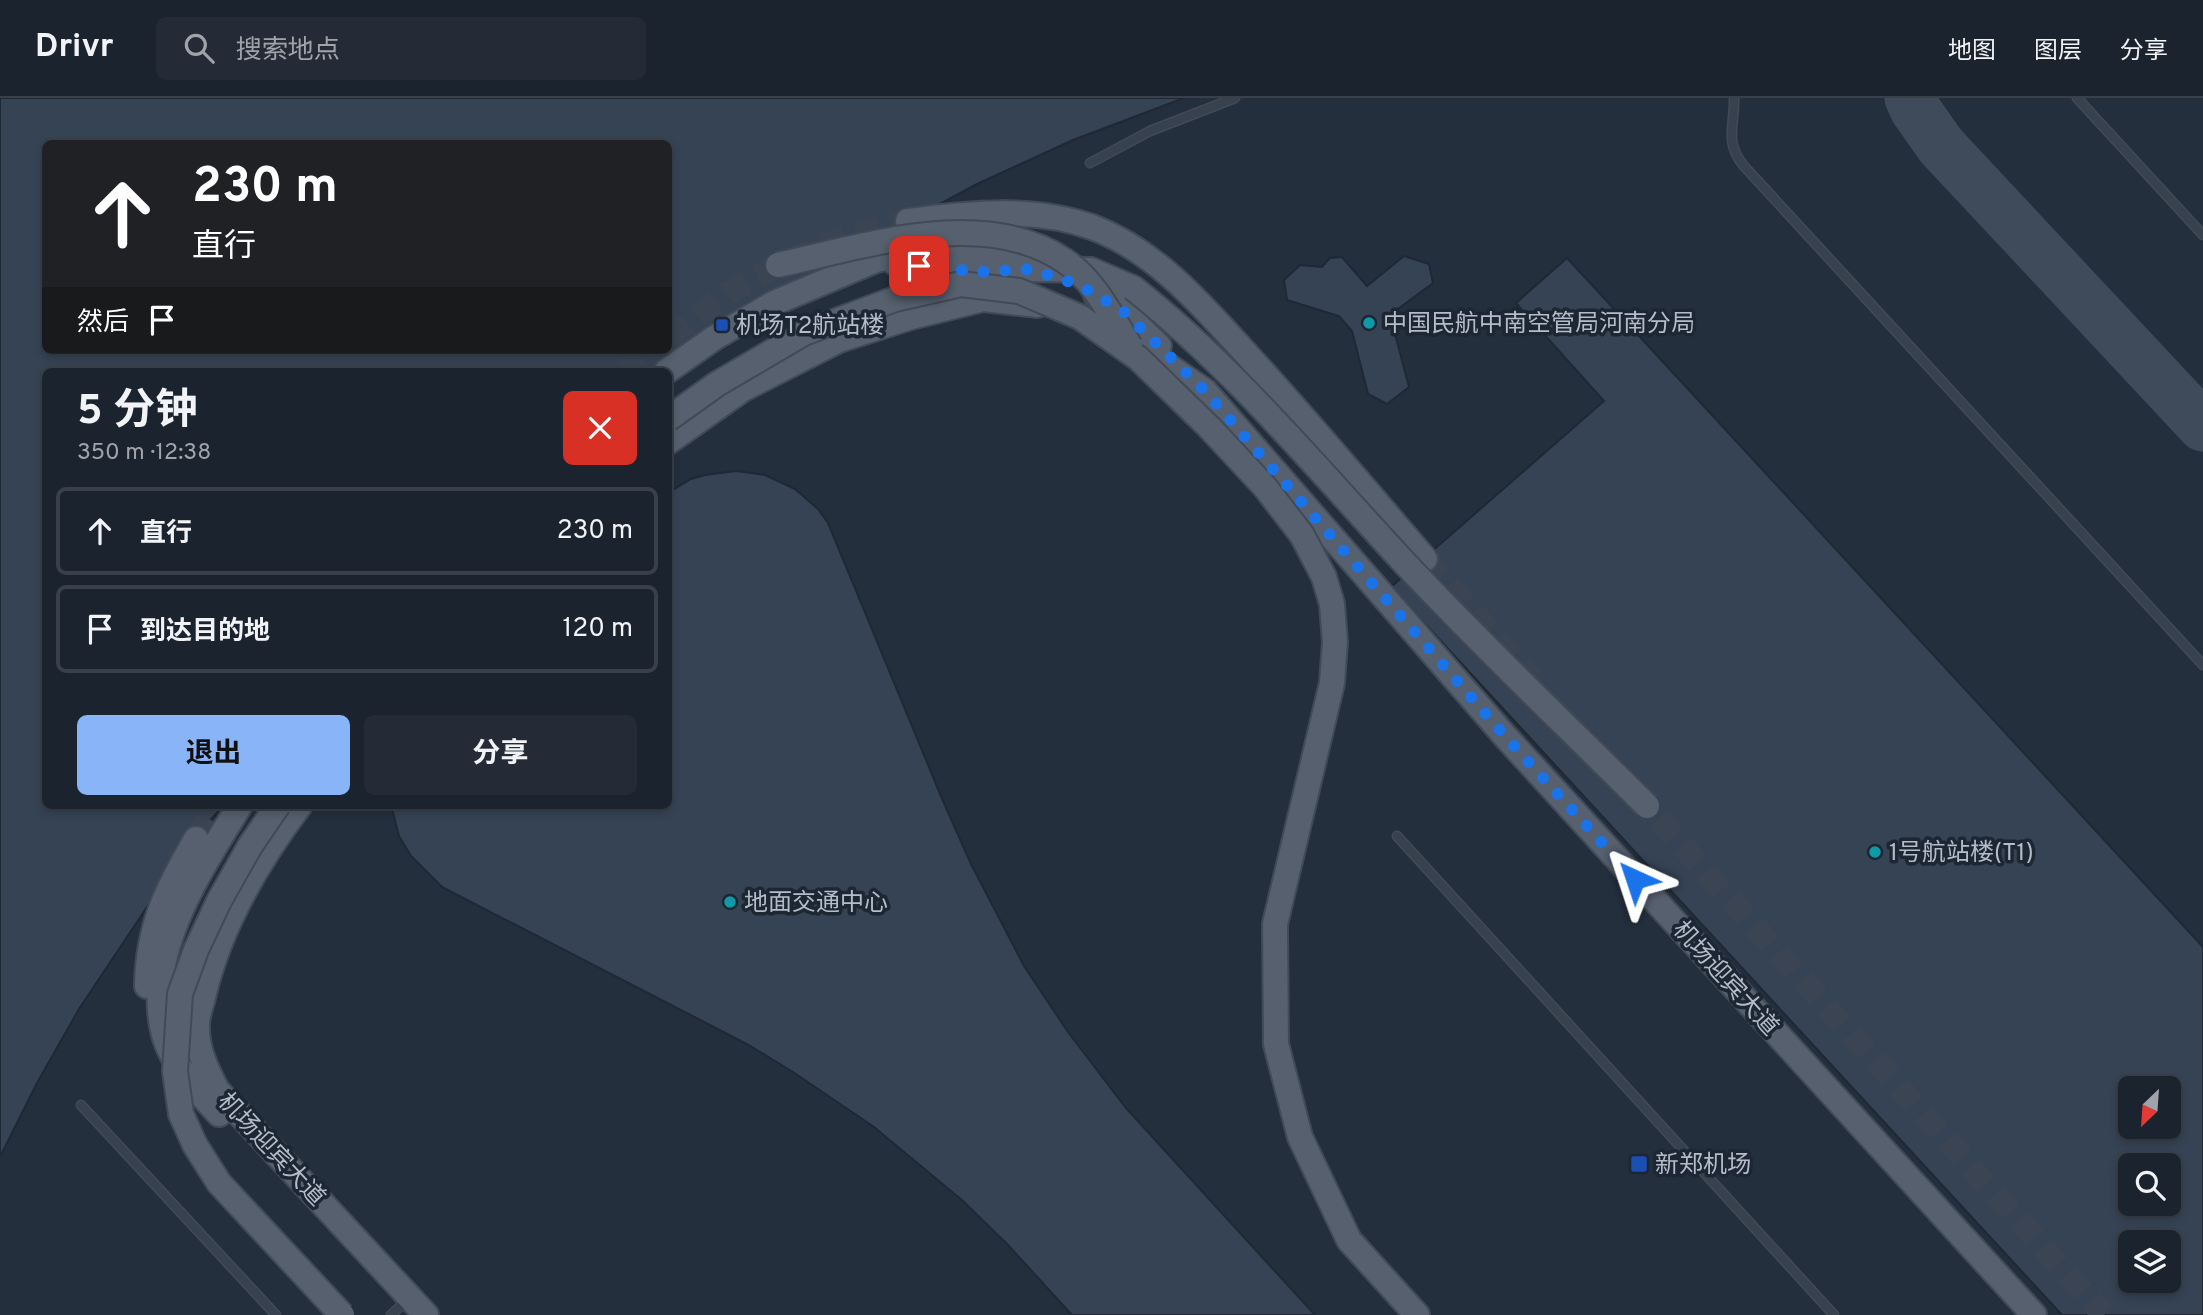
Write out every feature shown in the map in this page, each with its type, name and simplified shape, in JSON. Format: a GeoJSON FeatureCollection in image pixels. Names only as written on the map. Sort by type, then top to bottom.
{"type":"FeatureCollection","features":[{"type":"Feature","properties":{"kind":"main road"},"geometry":{"type":"LineString","coordinates":[[908,221],[947,215],[1058,217],[1094,228],[1142,254],[1195,298],[1425,559]]}},
{"type":"Feature","properties":{"kind":"main road"},"geometry":{"type":"LineString","coordinates":[[778,265],[913,235],[959,232],[1023,239],[1066,261],[1094,289],[1138,358]]}},
{"type":"Feature","properties":{"kind":"main road"},"geometry":{"type":"LineString","coordinates":[[671,368],[714,338],[774,303],[876,260],[940,246],[1027,253],[1091,270],[1133,288],[1175,321],[1250,397],[1411,570],[1647,807]]}},
{"type":"Feature","properties":{"kind":"main road"},"geometry":{"type":"LineString","coordinates":[[876,260],[981,272],[1030,269],[1091,270]]}},
{"type":"Feature","properties":{"kind":"main road"},"geometry":{"type":"LineString","coordinates":[[1030,269],[1079,285],[1122,310],[1205,391]]}},
{"type":"Feature","properties":{"kind":"main road"},"geometry":{"type":"LineString","coordinates":[[911,317],[981,272]]}},
{"type":"Feature","properties":{"kind":"main road"},"geometry":{"type":"LineString","coordinates":[[672,416],[718,384],[804,333],[895,299],[961,284],[1019,291],[1080,317],[1138,358],[1209,427],[1265,487],[1302,535],[1324,577],[1332,604],[1335,642],[1332,683],[1275,924],[1276,1044],[1300,1137],[1349,1240],[1417,1315]]}},
{"type":"Feature","properties":{"kind":"main road","name":"机场迎宾大道"},"geometry":{"type":"LineString","coordinates":[[672,439],[743,389],[839,340],[911,317],[984,299],[1049,306],[1105,323],[1205,391],[1504,735],[2034,1315]]}},
{"type":"Feature","properties":{"kind":"main road"},"geometry":{"type":"LineString","coordinates":[[238,809],[197,876],[169,936],[160,996],[164,1036],[183,1072],[207,1101],[255,1150],[313,1194]]}},
{"type":"Feature","properties":{"kind":"main road"},"geometry":{"type":"LineString","coordinates":[[181,1114],[175,1071],[180,994],[219,901],[250,846],[275,809]]}},
{"type":"Feature","properties":{"kind":"main road","name":"机场迎宾大道"},"geometry":{"type":"LineString","coordinates":[[297,809],[239,901],[208,975],[197,1023],[202,1061],[217,1090],[418,1307]]}},
{"type":"Feature","properties":{"kind":"main road"},"geometry":{"type":"LineString","coordinates":[[196,839],[174,877],[159,911],[150,949],[148,1006],[160,1064],[195,1145],[219,1183],[342,1315]]}},
{"type":"Feature","properties":{"kind":"lane"},"geometry":{"type":"LineString","coordinates":[[1090,163],[1150,131],[1235,98]]}},
{"type":"Feature","properties":{"kind":"lane"},"geometry":{"type":"LineString","coordinates":[[1734,98],[1731,144],[1743,165],[2203,665]]}},
{"type":"Feature","properties":{"kind":"lane"},"geometry":{"type":"LineString","coordinates":[[2077,98],[2203,235]]}},
{"type":"Feature","properties":{"kind":"lane"},"geometry":{"type":"LineString","coordinates":[[1397,836],[1834,1315]]}},
{"type":"Feature","properties":{"kind":"lane"},"geometry":{"type":"LineString","coordinates":[[81,1105],[276,1315]]}},
{"type":"Feature","properties":{"kind":"lane"},"geometry":{"type":"LineString","coordinates":[[391,1315],[418,1307]]}},
{"type":"Feature","properties":{"kind":"building"},"geometry":{"type":"Polygon","coordinates":[[[0,98],[1184,98],[1073,140],[977,184],[838,261],[672,368],[42,368],[42,809],[220,809],[149,904],[79,1009],[37,1083],[0,1157],[0,98]]]}},
{"type":"Feature","properties":{"kind":"building","name":"中国民航中南空管局河南分局"},"geometry":{"type":"Polygon","coordinates":[[[1404,256],[1429,264],[1433,283],[1390,315],[1409,387],[1387,404],[1368,394],[1352,331],[1339,316],[1287,300],[1284,280],[1300,265],[1322,267],[1330,258],[1342,257],[1367,286],[1404,256]]]}},
{"type":"Feature","properties":{"kind":"building","name":"1号航站楼(T1)"},"geometry":{"type":"Polygon","coordinates":[[[1567,258],[2203,947],[2203,1315],[2062,1315],[1391,587],[1604,401],[1516,303],[1567,258]]]}},
{"type":"Feature","properties":{"kind":"building","name":"地面交通中心"},"geometry":{"type":"Polygon","coordinates":[[[736,471],[765,475],[795,489],[818,509],[828,523],[971,864],[1024,966],[1068,1032],[1126,1108],[1315,1315],[1072,1315],[1008,1245],[963,1201],[874,1127],[747,1044],[442,887],[411,856],[399,836],[392,809],[672,809],[672,491],[691,479],[736,471]]]}},
{"type":"Feature","properties":{"kind":"taxiway"},"geometry":{"type":"LineString","coordinates":[[1910,98],[1941,146],[2203,426]]}},
{"type":"Feature","properties":{"kind":"tunnel"},"geometry":{"type":"LineString","coordinates":[[672,334],[728,293],[778,265],[841,238],[908,221]]}},
{"type":"Feature","properties":{"kind":"tunnel"},"geometry":{"type":"LineString","coordinates":[[627,368],[646,354]]}},
{"type":"Feature","properties":{"kind":"tunnel"},"geometry":{"type":"LineString","coordinates":[[1425,559],[1533,679]]}},
{"type":"Feature","properties":{"kind":"tunnel"},"geometry":{"type":"LineString","coordinates":[[1634,792],[2104,1315]]}},
{"type":"Feature","properties":{"kind":"tunnel"},"geometry":{"type":"LineString","coordinates":[[196,839],[213,809]]}},
{"type":"Feature","properties":{"kind":"place","name":"中国民航中南空管局河南分局"},"geometry":{"type":"Point","coordinates":[1369,323]}},
{"type":"Feature","properties":{"kind":"place","name":"机场T2航站楼"},"geometry":{"type":"Point","coordinates":[722,325]}},
{"type":"Feature","properties":{"kind":"place","name":"1号航站楼(T1)"},"geometry":{"type":"Point","coordinates":[1875,852]}},
{"type":"Feature","properties":{"kind":"place","name":"地面交通中心"},"geometry":{"type":"Point","coordinates":[730,902]}},
{"type":"Feature","properties":{"kind":"place","name":"新郑机场"},"geometry":{"type":"Point","coordinates":[1639,1164]}},
{"type":"Feature","properties":{"kind":"route"},"geometry":{"type":"LineString","coordinates":[[919,266],[981,272],[1030,269],[1079,285],[1122,310],[1205,391],[1504,735],[1635,879]]}}]}
